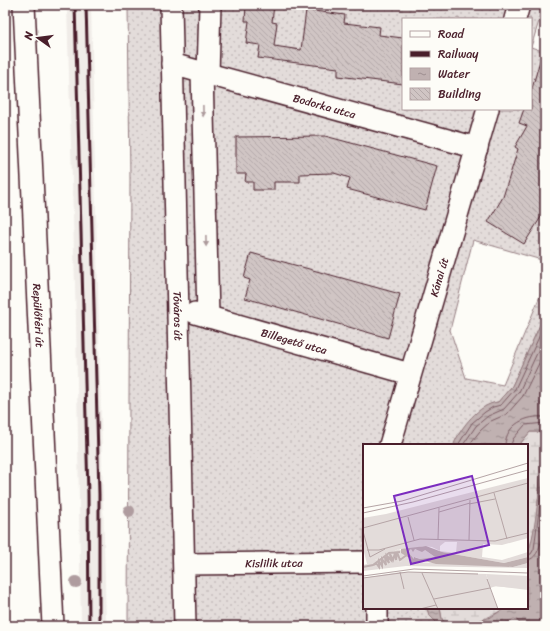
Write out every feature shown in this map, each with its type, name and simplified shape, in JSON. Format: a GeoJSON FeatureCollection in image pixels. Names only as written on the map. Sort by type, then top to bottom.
{"type":"FeatureCollection","features":[{"type":"Feature","properties":{"kind":"street","name":"Repülőtéri út"},"geometry":{"type":"LineString","coordinates":[[24,5],[53,626]]}},
{"type":"Feature","properties":{"kind":"street","name":"Tóváros út"},"geometry":{"type":"LineString","coordinates":[[171,5],[185,564],[185,626]]}},
{"type":"Feature","properties":{"kind":"street"},"geometry":{"type":"LineString","coordinates":[[208,317],[205,73],[210,5]]}},
{"type":"Feature","properties":{"kind":"street"},"geometry":{"type":"LineString","coordinates":[[516,18],[520,5]]}},
{"type":"Feature","properties":{"kind":"street","name":"Bodorka utca"},"geometry":{"type":"LineString","coordinates":[[172,64],[477,148]]}},
{"type":"Feature","properties":{"kind":"street","name":"Kánai út"},"geometry":{"type":"LineString","coordinates":[[390,444],[488,110]]}},
{"type":"Feature","properties":{"kind":"street","name":"Billegető utca"},"geometry":{"type":"LineString","coordinates":[[179,308],[410,374]]}},
{"type":"Feature","properties":{"kind":"street","name":"Kislilik utca"},"geometry":{"type":"LineString","coordinates":[[185,564],[363,562]]}},
{"type":"Feature","properties":{"kind":"street"},"geometry":{"type":"LineString","coordinates":[[376,609],[377,626]]}},
{"type":"Feature","properties":{"kind":"shaded area"},"geometry":{"type":"Polygon","coordinates":[[[67,5],[91,5],[106,626],[81,626],[76,321],[67,5]]]}},
{"type":"Feature","properties":{"kind":"green space"},"geometry":{"type":"Polygon","coordinates":[[[128,5],[544,5],[532,44],[532,18],[402,18],[402,110],[532,110],[532,47],[545,52],[545,261],[473,240],[450,330],[466,378],[503,385],[545,284],[545,314],[512,386],[498,402],[485,407],[472,418],[461,432],[454,444],[363,444],[363,609],[427,609],[429,615],[437,623],[437,626],[128,626],[130,179],[128,5]]]}},
{"type":"Feature","properties":{"kind":"green space"},"geometry":{"type":"Polygon","coordinates":[[[530,432],[542,432],[543,438],[536,517],[534,533],[528,552],[528,444],[520,444],[530,432]]]}},
{"type":"Feature","properties":{"kind":"green space"},"geometry":{"type":"Polygon","coordinates":[[[440,609],[503,609],[477,622],[463,625],[447,626],[442,619],[440,609]]]}},
{"type":"Feature","properties":{"kind":"water"},"geometry":{"type":"Polygon","coordinates":[[[545,314],[545,626],[521,625],[514,619],[500,626],[465,626],[491,617],[503,609],[528,609],[528,551],[533,532],[541,475],[542,432],[530,432],[520,444],[454,444],[461,431],[472,417],[484,407],[498,402],[512,386],[545,314]]]}},
{"type":"Feature","properties":{"kind":"water"},"geometry":{"type":"Polygon","coordinates":[[[427,609],[440,609],[442,619],[447,626],[437,626],[437,623],[429,615],[427,609]]]}},
{"type":"Feature","properties":{"kind":"building"},"geometry":{"type":"Polygon","coordinates":[[[246,5],[274,5],[272,22],[277,23],[274,46],[301,50],[306,10],[345,15],[344,23],[380,27],[379,35],[402,38],[402,84],[338,76],[338,68],[258,58],[260,45],[246,43],[249,21],[245,21],[246,5]]]}},
{"type":"Feature","properties":{"kind":"building"},"geometry":{"type":"Polygon","coordinates":[[[541,57],[545,58],[545,204],[541,217],[524,244],[488,222],[503,197],[518,149],[515,147],[527,126],[519,123],[524,110],[532,110],[532,88],[541,57]]]}},
{"type":"Feature","properties":{"kind":"building"},"geometry":{"type":"Polygon","coordinates":[[[325,136],[437,166],[425,210],[347,189],[350,178],[334,173],[300,174],[300,182],[274,182],[274,190],[253,190],[253,182],[245,182],[246,174],[236,174],[236,137],[325,136]]]}},
{"type":"Feature","properties":{"kind":"building"},"geometry":{"type":"Polygon","coordinates":[[[251,253],[400,294],[388,338],[245,298],[250,280],[244,278],[251,253]]]}},
{"type":"Feature","properties":{"kind":"railway"},"geometry":{"type":"LineString","coordinates":[[75,5],[88,494],[89,626]]}},
{"type":"Feature","properties":{"kind":"railway"},"geometry":{"type":"LineString","coordinates":[[86,5],[99,494],[99,626]]}}]}
